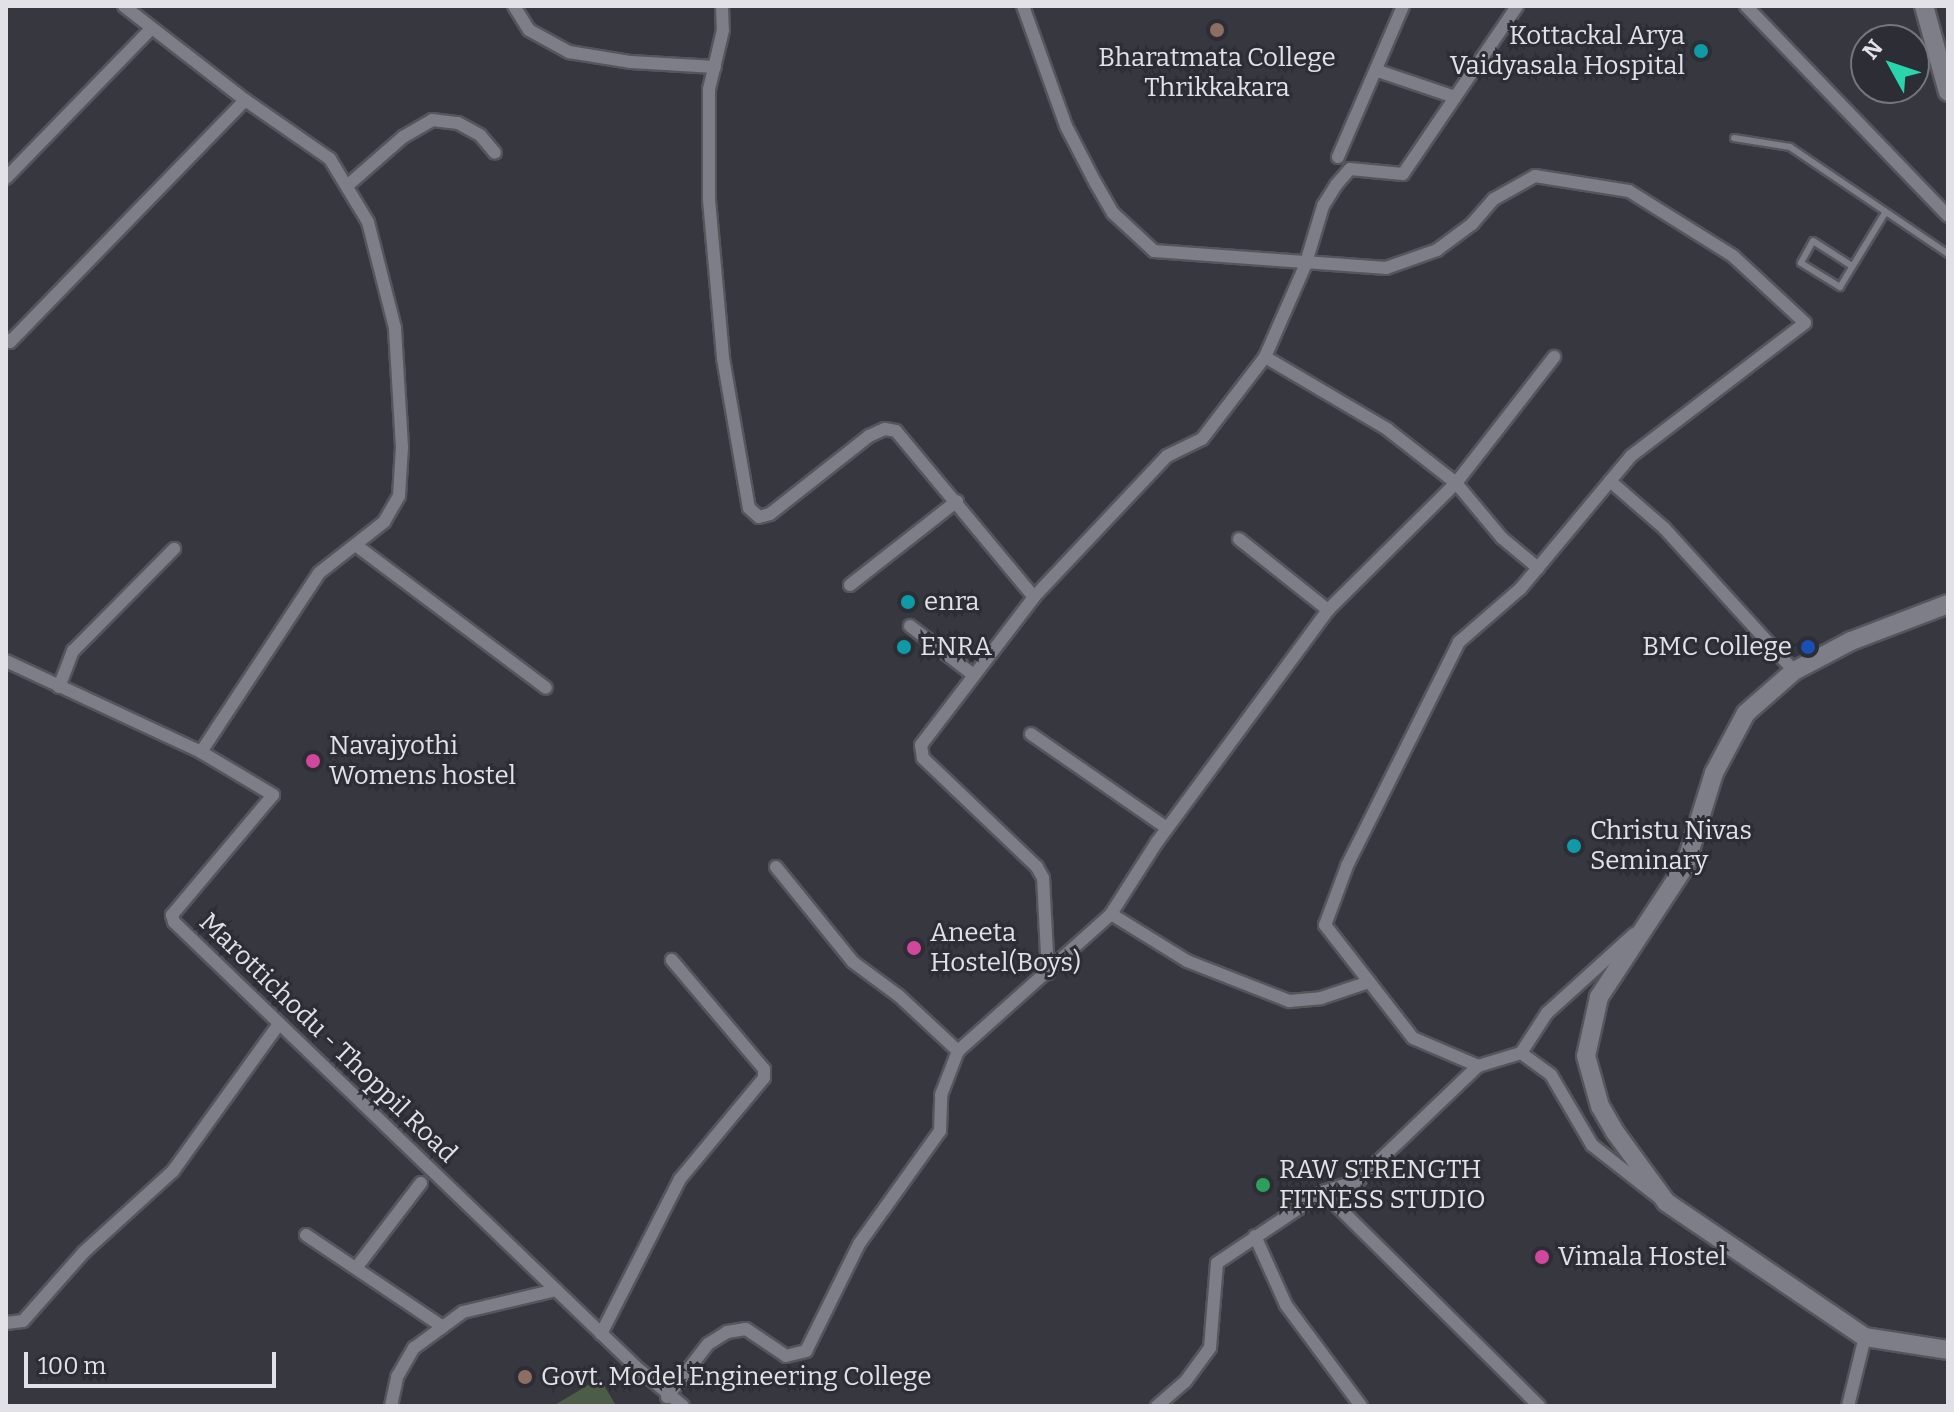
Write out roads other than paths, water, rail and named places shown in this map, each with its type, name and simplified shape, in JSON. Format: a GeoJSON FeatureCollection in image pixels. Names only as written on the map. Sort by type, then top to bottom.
{"type":"FeatureCollection","features":[{"type":"Feature","properties":{"kind":"main road"},"geometry":{"type":"LineString","coordinates":[[1924,6],[1948,92]]}},
{"type":"Feature","properties":{"kind":"main road"},"geometry":{"type":"LineString","coordinates":[[1948,604],[1851,641],[1794,671],[1758,701],[1737,727],[1714,773],[1685,866],[1599,997],[1586,1056],[1600,1106],[1666,1202],[1865,1337],[1948,1350]]}},
{"type":"Feature","properties":{"kind":"street"},"geometry":{"type":"LineString","coordinates":[[124,6],[245,100],[330,159],[368,222],[395,328],[402,447],[399,496],[384,522],[319,573],[201,752]]}},
{"type":"Feature","properties":{"kind":"street"},"geometry":{"type":"LineString","coordinates":[[514,6],[529,30],[569,52],[631,62],[715,67]]}},
{"type":"Feature","properties":{"kind":"street"},"geometry":{"type":"LineString","coordinates":[[722,6],[723,30],[709,89],[713,268],[749,508],[759,517],[770,514],[885,429],[896,431],[1034,597]]}},
{"type":"Feature","properties":{"kind":"street"},"geometry":{"type":"LineString","coordinates":[[1023,6],[1066,126],[1113,213],[1133,236],[1169,256],[1305,266],[1404,264],[1437,250],[1472,224],[1494,199],[1535,176],[1629,191],[1733,256],[1805,323],[1681,413],[1610,481],[1538,568],[1459,642],[1347,866],[1325,925],[1413,1038],[1478,1066]]}},
{"type":"Feature","properties":{"kind":"street"},"geometry":{"type":"LineString","coordinates":[[1338,157],[1378,71],[1403,6]]}},
{"type":"Feature","properties":{"kind":"street"},"geometry":{"type":"LineString","coordinates":[[1048,973],[1043,878],[1037,867],[920,751],[972,674],[1034,597],[1167,456],[1202,439],[1265,357],[1305,266],[1323,206],[1350,169],[1403,174],[1517,6]]}},
{"type":"Feature","properties":{"kind":"street"},"geometry":{"type":"LineString","coordinates":[[1746,6],[1948,216]]}},
{"type":"Feature","properties":{"kind":"street"},"geometry":{"type":"LineString","coordinates":[[6,178],[152,28]]}},
{"type":"Feature","properties":{"kind":"street"},"geometry":{"type":"LineString","coordinates":[[1378,71],[1455,97]]}},
{"type":"Feature","properties":{"kind":"street"},"geometry":{"type":"LineString","coordinates":[[6,339],[10,342],[245,100]]}},
{"type":"Feature","properties":{"kind":"street"},"geometry":{"type":"LineString","coordinates":[[347,186],[403,137],[432,120],[458,123],[480,135],[495,153]]}},
{"type":"Feature","properties":{"kind":"street"},"geometry":{"type":"LineString","coordinates":[[1265,357],[1387,429],[1456,483],[1502,538],[1538,568]]}},
{"type":"Feature","properties":{"kind":"street"},"geometry":{"type":"LineString","coordinates":[[667,1397],[708,1344],[727,1332],[746,1329],[786,1356],[806,1351],[859,1244],[940,1131],[941,1095],[958,1051],[1111,914],[1167,828],[1328,610],[1456,483],[1554,357]]}},
{"type":"Feature","properties":{"kind":"street"},"geometry":{"type":"LineString","coordinates":[[1610,481],[1664,528],[1794,671]]}},
{"type":"Feature","properties":{"kind":"street"},"geometry":{"type":"LineString","coordinates":[[850,585],[957,501]]}},
{"type":"Feature","properties":{"kind":"street"},"geometry":{"type":"LineString","coordinates":[[1239,539],[1328,610]]}},
{"type":"Feature","properties":{"kind":"street"},"geometry":{"type":"LineString","coordinates":[[357,546],[546,688]]}},
{"type":"Feature","properties":{"kind":"street"},"geometry":{"type":"LineString","coordinates":[[59,687],[73,651],[174,549]]}},
{"type":"Feature","properties":{"kind":"street"},"geometry":{"type":"LineString","coordinates":[[910,626],[972,674]]}},
{"type":"Feature","properties":{"kind":"street","name":"Marottichodu - Thoppil Road"},"geometry":{"type":"LineString","coordinates":[[6,661],[201,752],[273,795],[172,915],[174,922],[667,1397],[683,1406]]}},
{"type":"Feature","properties":{"kind":"street"},"geometry":{"type":"LineString","coordinates":[[1031,734],[1167,828]]}},
{"type":"Feature","properties":{"kind":"street"},"geometry":{"type":"LineString","coordinates":[[776,867],[853,962],[899,996],[958,1051]]}},
{"type":"Feature","properties":{"kind":"street"},"geometry":{"type":"LineString","coordinates":[[1157,1406],[1185,1382],[1210,1348],[1217,1263],[1323,1192],[1359,1180],[1478,1066],[1521,1053],[1547,1013],[1657,912]]}},
{"type":"Feature","properties":{"kind":"street"},"geometry":{"type":"LineString","coordinates":[[1111,914],[1187,961],[1289,1001],[1321,998],[1369,982]]}},
{"type":"Feature","properties":{"kind":"street"},"geometry":{"type":"LineString","coordinates":[[601,1334],[680,1179],[764,1078],[764,1069],[672,960]]}},
{"type":"Feature","properties":{"kind":"street"},"geometry":{"type":"LineString","coordinates":[[6,1323],[23,1321],[84,1252],[173,1171],[279,1024]]}},
{"type":"Feature","properties":{"kind":"street"},"geometry":{"type":"LineString","coordinates":[[1521,1053],[1551,1075],[1592,1145],[1666,1202]]}},
{"type":"Feature","properties":{"kind":"street"},"geometry":{"type":"LineString","coordinates":[[356,1268],[421,1183]]}},
{"type":"Feature","properties":{"kind":"street"},"geometry":{"type":"LineString","coordinates":[[1323,1192],[1539,1406]]}},
{"type":"Feature","properties":{"kind":"street"},"geometry":{"type":"LineString","coordinates":[[306,1235],[443,1327]]}},
{"type":"Feature","properties":{"kind":"street"},"geometry":{"type":"LineString","coordinates":[[1255,1236],[1286,1305],[1361,1406]]}},
{"type":"Feature","properties":{"kind":"street"},"geometry":{"type":"LineString","coordinates":[[391,1406],[397,1377],[414,1348],[463,1312],[556,1290]]}},
{"type":"Feature","properties":{"kind":"street"},"geometry":{"type":"LineString","coordinates":[[1848,1406],[1865,1337]]}},
{"type":"Feature","properties":{"kind":"lane"},"geometry":{"type":"LineString","coordinates":[[1734,138],[1790,147],[1948,254]]}},
{"type":"Feature","properties":{"kind":"lane"},"geometry":{"type":"LineString","coordinates":[[1852,266],[1813,241],[1801,263],[1840,287],[1885,213]]}},
{"type":"Feature","properties":{"kind":"place","name":"Bharatmata College Thrikkakara"},"geometry":{"type":"Point","coordinates":[1217,30]}},
{"type":"Feature","properties":{"kind":"place","name":"Kottackal Arya Vaidyasala Hospital"},"geometry":{"type":"Point","coordinates":[1701,51]}},
{"type":"Feature","properties":{"kind":"place","name":"enra"},"geometry":{"type":"Point","coordinates":[908,602]}},
{"type":"Feature","properties":{"kind":"place","name":"ENRA"},"geometry":{"type":"Point","coordinates":[904,647]}},
{"type":"Feature","properties":{"kind":"place","name":"BMC College"},"geometry":{"type":"Point","coordinates":[1808,647]}},
{"type":"Feature","properties":{"kind":"place","name":"Navajyothi Womens hostel"},"geometry":{"type":"Point","coordinates":[313,761]}},
{"type":"Feature","properties":{"kind":"place","name":"Christu Nivas Seminary"},"geometry":{"type":"Point","coordinates":[1574,846]}},
{"type":"Feature","properties":{"kind":"place","name":"Aneeta Hostel(Boys)"},"geometry":{"type":"Point","coordinates":[914,948]}},
{"type":"Feature","properties":{"kind":"place","name":"RAW STRENGTH FITNESS STUDIO"},"geometry":{"type":"Point","coordinates":[1263,1185]}},
{"type":"Feature","properties":{"kind":"place","name":"Vimala Hostel"},"geometry":{"type":"Point","coordinates":[1542,1257]}},
{"type":"Feature","properties":{"kind":"place","name":"Govt. Model Engineering College"},"geometry":{"type":"Point","coordinates":[525,1377]}}]}
